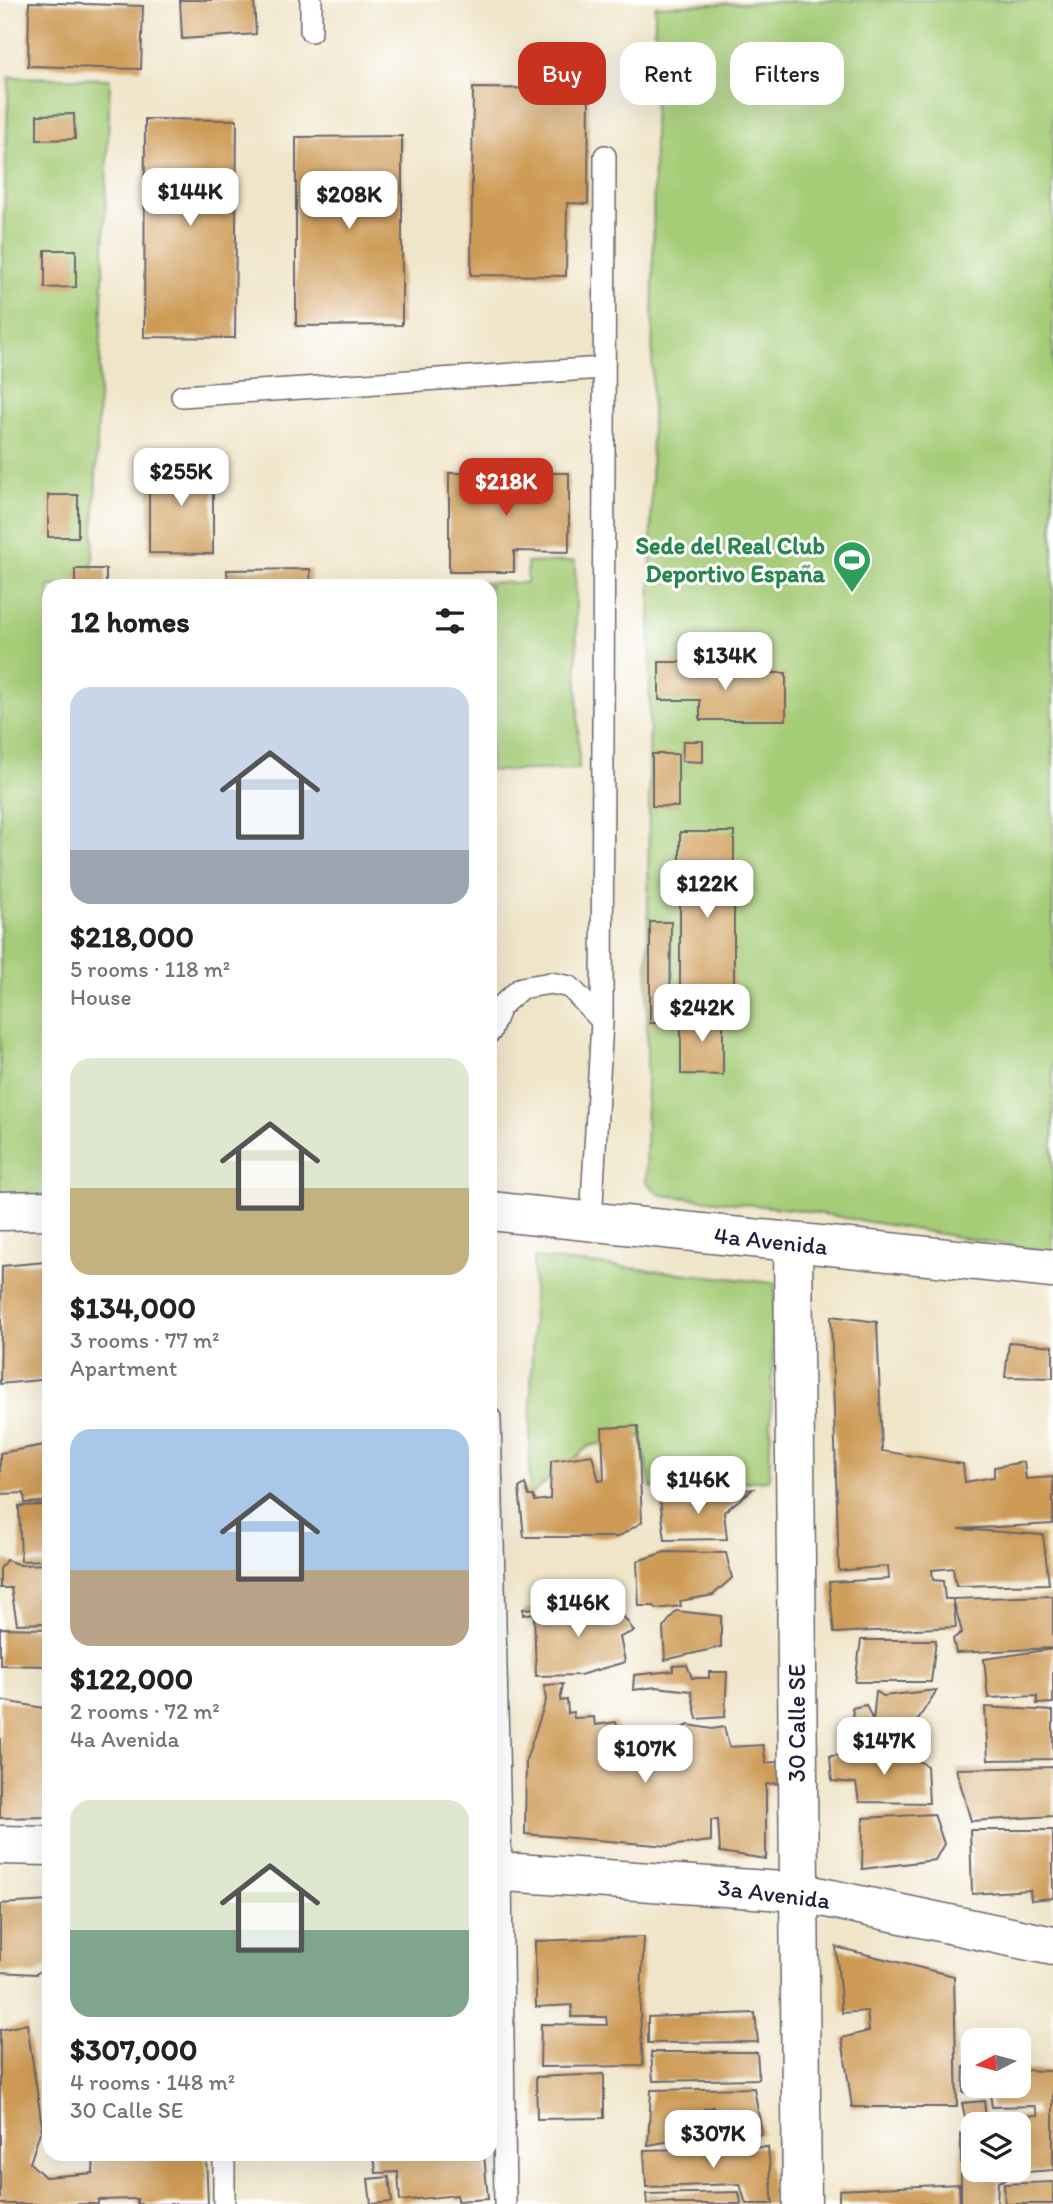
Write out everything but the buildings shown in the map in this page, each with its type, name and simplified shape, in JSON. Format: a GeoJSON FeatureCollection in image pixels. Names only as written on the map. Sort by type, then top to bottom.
{"type":"FeatureCollection","features":[{"type":"Feature","properties":{"kind":"street"},"geometry":{"type":"LineString","coordinates":[[0,1212],[42,1210]]}},
{"type":"Feature","properties":{"kind":"street","name":"4a Avenida"},"geometry":{"type":"LineString","coordinates":[[497,1213],[1053,1269]]}},
{"type":"Feature","properties":{"kind":"street","name":"30 Calle SE"},"geometry":{"type":"LineString","coordinates":[[793,1242],[802,2204]]}},
{"type":"Feature","properties":{"kind":"street"},"geometry":{"type":"LineString","coordinates":[[0,1845],[42,1846]]}},
{"type":"Feature","properties":{"kind":"street","name":"3a Avenida"},"geometry":{"type":"LineString","coordinates":[[497,1871],[798,1892],[1053,1946]]}},
{"type":"Feature","properties":{"kind":"lane"},"geometry":{"type":"LineString","coordinates":[[311,0],[311,32]]}},
{"type":"Feature","properties":{"kind":"lane"},"geometry":{"type":"LineString","coordinates":[[591,1222],[602,1021],[605,156]]}},
{"type":"Feature","properties":{"kind":"lane"},"geometry":{"type":"LineString","coordinates":[[181,396],[603,368]]}},
{"type":"Feature","properties":{"kind":"lane"},"geometry":{"type":"LineString","coordinates":[[497,1014],[500,1007],[521,988],[551,983],[570,987],[602,1021]]}},
{"type":"Feature","properties":{"kind":"lane"},"geometry":{"type":"LineString","coordinates":[[497,1908],[505,2204]]}},
{"type":"Feature","properties":{"kind":"lane"},"geometry":{"type":"LineString","coordinates":[[224,2161],[225,2204]]}},
{"type":"Feature","properties":{"kind":"green space","name":"Sede del Real Club Deportivo España"},"geometry":{"type":"Polygon","coordinates":[[[829,0],[1053,0],[1053,1253],[799,1210],[661,1195],[646,1182],[654,105],[716,105],[716,42],[655,42],[655,6],[829,0]]]}},
{"type":"Feature","properties":{"kind":"green space"},"geometry":{"type":"Polygon","coordinates":[[[9,77],[110,79],[92,579],[42,579],[42,1213],[0,1212],[0,325],[9,77]]]}},
{"type":"Feature","properties":{"kind":"green space"},"geometry":{"type":"Polygon","coordinates":[[[575,561],[579,769],[497,771],[497,583],[527,583],[527,563],[575,561]]]}},
{"type":"Feature","properties":{"kind":"green space"},"geometry":{"type":"Polygon","coordinates":[[[534,1258],[775,1283],[769,1480],[651,1488],[641,1436],[589,1446],[529,1496],[534,1258]]]}},
{"type":"Feature","properties":{"kind":"place","name":"Sede del Real Club Deportivo España"},"geometry":{"type":"Point","coordinates":[852,594]}}]}
